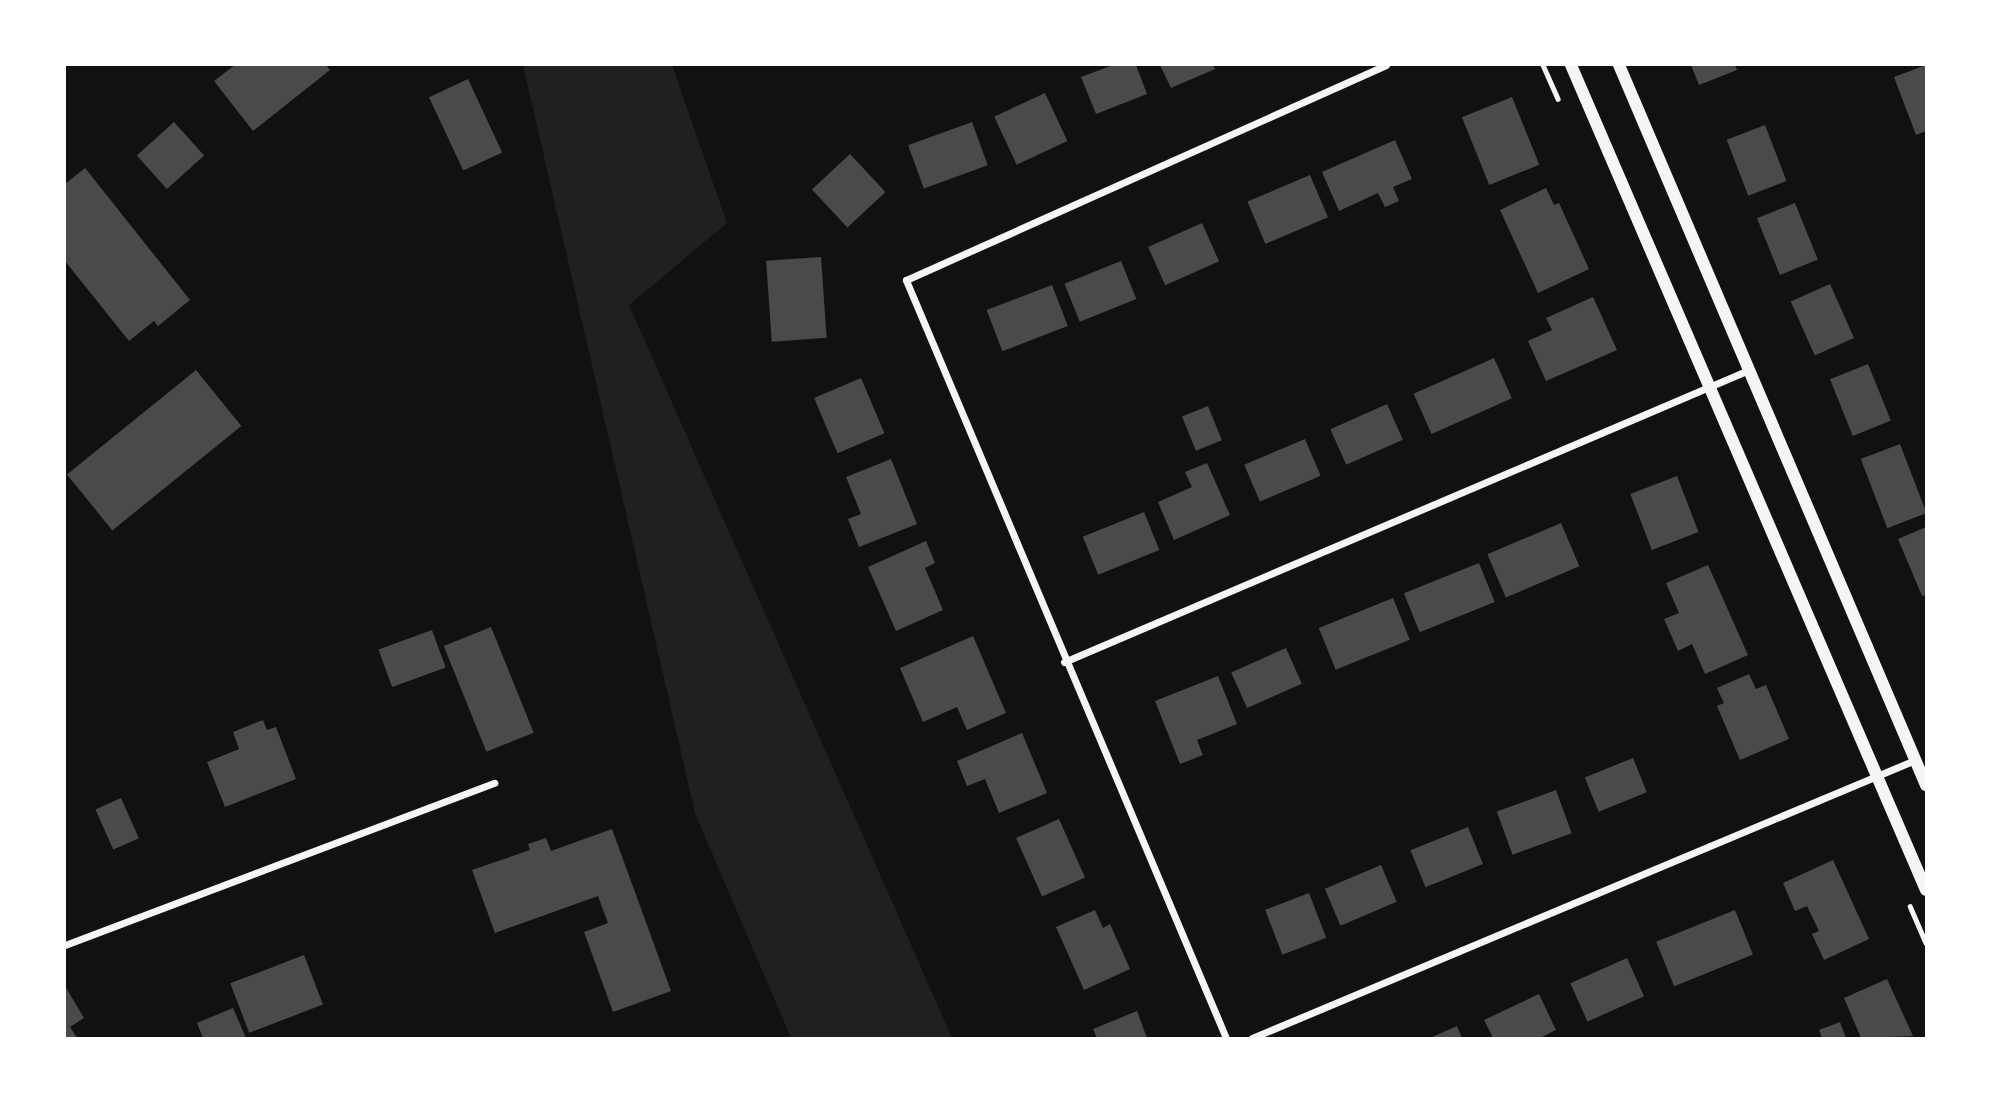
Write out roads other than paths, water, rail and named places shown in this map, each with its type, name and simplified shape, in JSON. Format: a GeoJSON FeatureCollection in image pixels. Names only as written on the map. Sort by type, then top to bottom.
{"type":"FeatureCollection","features":[{"type":"Feature","properties":{"kind":"street"},"geometry":{"type":"LineString","coordinates":[[1226,1038],[1064,662],[906,280],[1386,65]]}},
{"type":"Feature","properties":{"kind":"street"},"geometry":{"type":"LineString","coordinates":[[1571,65],[1926,890]]}},
{"type":"Feature","properties":{"kind":"street"},"geometry":{"type":"LineString","coordinates":[[1619,65],[1926,785]]}},
{"type":"Feature","properties":{"kind":"street"},"geometry":{"type":"LineString","coordinates":[[1064,662],[1749,370]]}},
{"type":"Feature","properties":{"kind":"street"},"geometry":{"type":"LineString","coordinates":[[1252,1038],[1916,760]]}},
{"type":"Feature","properties":{"kind":"street"},"geometry":{"type":"LineString","coordinates":[[65,945],[494,783]]}}]}
